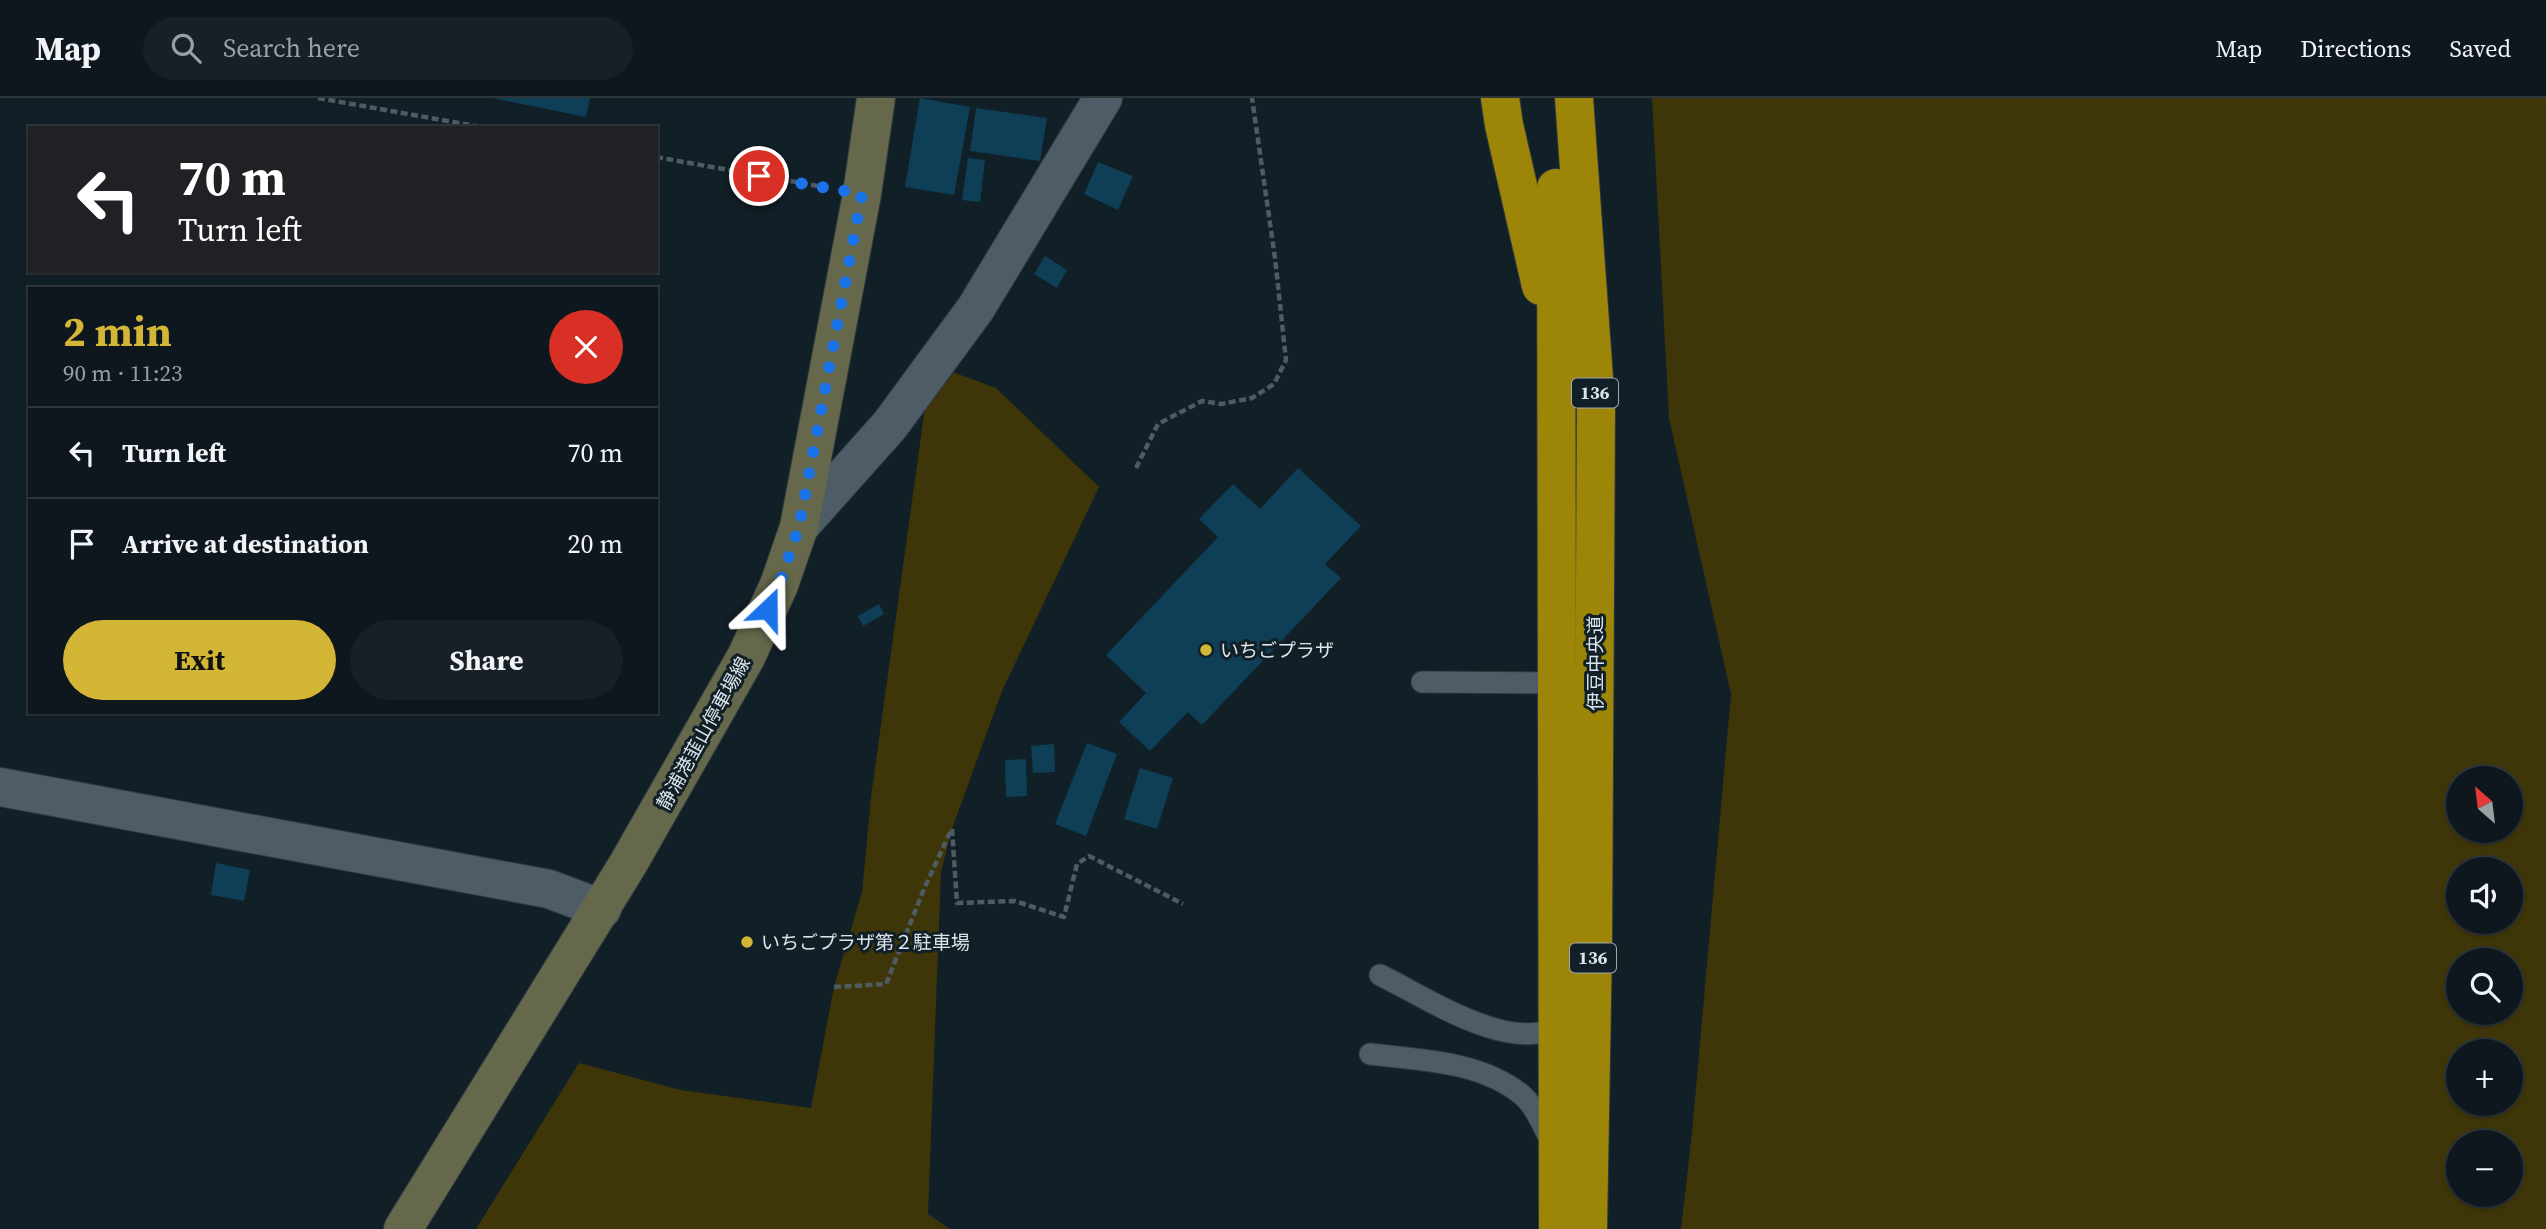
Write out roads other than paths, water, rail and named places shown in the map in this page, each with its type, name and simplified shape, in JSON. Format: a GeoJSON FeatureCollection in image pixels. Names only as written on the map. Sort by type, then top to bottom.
{"type":"FeatureCollection","features":[{"type":"Feature","properties":{"kind":"highway"},"geometry":{"type":"LineString","coordinates":[[1500,98],[1557,353]]}},
{"type":"Feature","properties":{"kind":"highway","name":"伊豆中央道"},"geometry":{"type":"LineString","coordinates":[[1552,98],[1556,177],[1557,353],[1558,1229]]}},
{"type":"Feature","properties":{"kind":"highway","name":"伊豆中央道"},"geometry":{"type":"LineString","coordinates":[[1574,98],[1596,406],[1588,1229]]}},
{"type":"Feature","properties":{"kind":"highway"},"geometry":{"type":"LineString","coordinates":[[1589,98],[1588,163],[1596,406]]}},
{"type":"Feature","properties":{"kind":"main road","name":"静浦港韮山停車場線"},"geometry":{"type":"LineString","coordinates":[[403,1229],[602,909],[746,657],[779,585],[799,527],[862,194],[876,98]]}},
{"type":"Feature","properties":{"kind":"street"},"geometry":{"type":"LineString","coordinates":[[799,527],[890,425],[976,309],[1103,98]]}},
{"type":"Feature","properties":{"kind":"street"},"geometry":{"type":"LineString","coordinates":[[0,787],[549,889],[602,909]]}},
{"type":"Feature","properties":{"kind":"lane"},"geometry":{"type":"LineString","coordinates":[[1422,682],[1557,682],[1595,688]]}},
{"type":"Feature","properties":{"kind":"lane"},"geometry":{"type":"LineString","coordinates":[[1380,975],[1448,1011],[1491,1029],[1540,1034],[1558,1027],[1574,1014],[1577,751],[1594,733]]}},
{"type":"Feature","properties":{"kind":"lane"},"geometry":{"type":"LineString","coordinates":[[1370,1054],[1450,1064],[1490,1076],[1523,1096],[1541,1121],[1558,1156]]}},
{"type":"Feature","properties":{"kind":"place","name":"いちごプラザ"},"geometry":{"type":"Point","coordinates":[1206,650]}},
{"type":"Feature","properties":{"kind":"place","name":"いちごプラザ第２駐車場"},"geometry":{"type":"Point","coordinates":[747,942]}}]}
